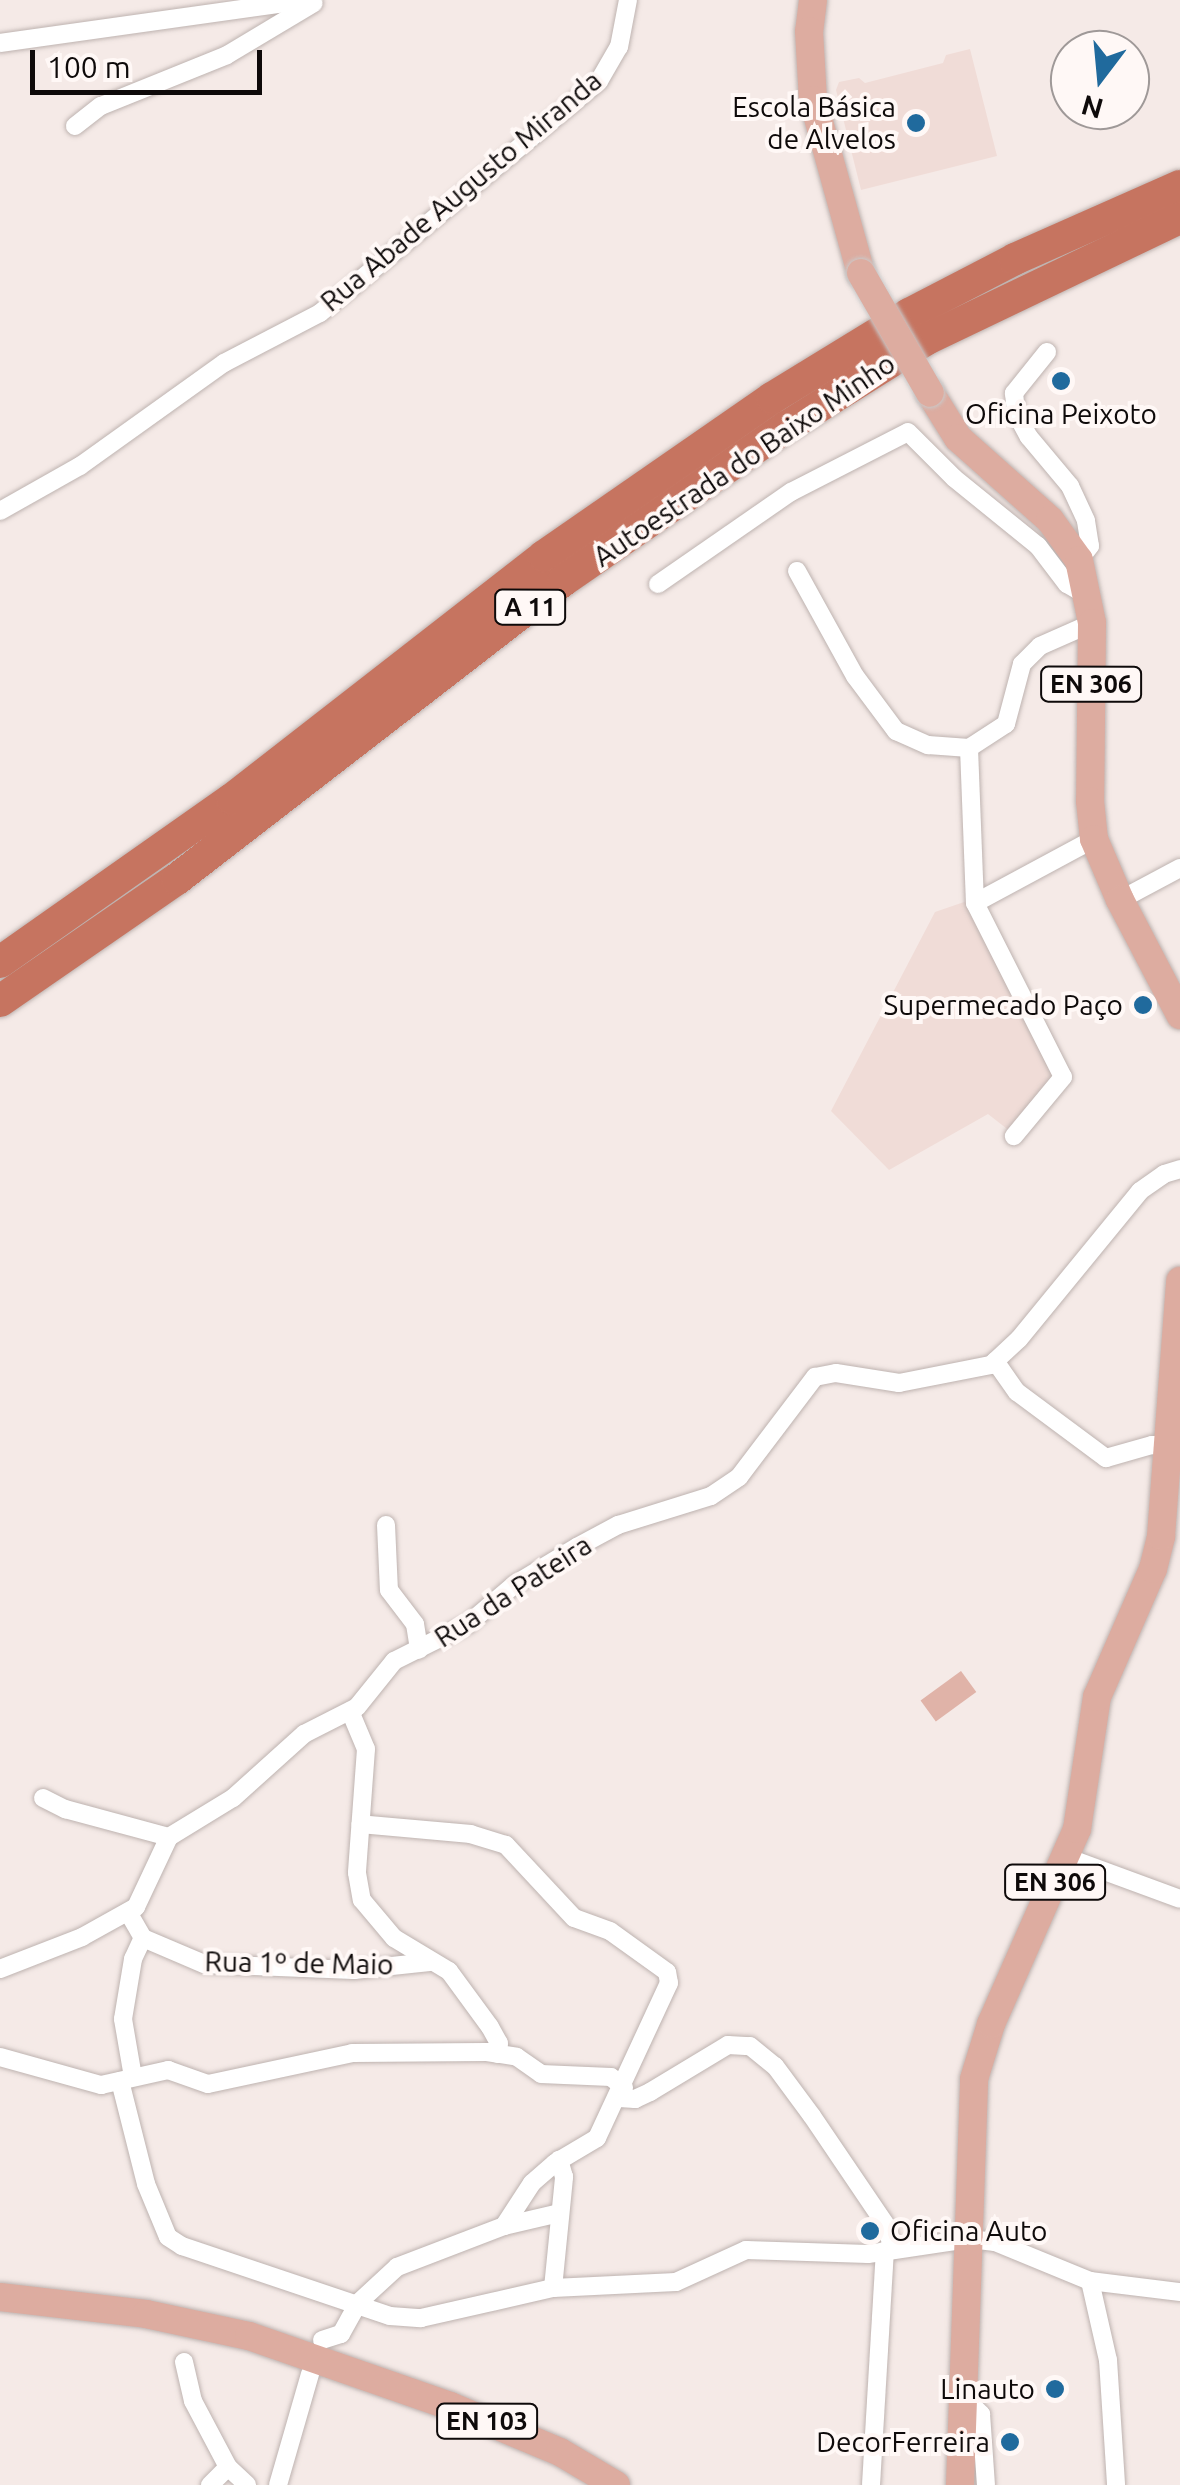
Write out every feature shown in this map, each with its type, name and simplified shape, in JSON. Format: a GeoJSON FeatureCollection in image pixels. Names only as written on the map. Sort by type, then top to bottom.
{"type":"FeatureCollection","features":[{"type":"Feature","properties":{"kind":"highway","name":"Autoestrada do Baixo Minho"},"geometry":{"type":"LineString","coordinates":[[0,962],[232,799],[544,556],[772,398],[908,314],[1015,259],[1180,186]]}},
{"type":"Feature","properties":{"kind":"highway","name":"Autoestrada do Baixo Minho"},"geometry":{"type":"LineString","coordinates":[[0,1001],[176,879],[564,580],[786,427],[925,340],[1180,218]]}},
{"type":"Feature","properties":{"kind":"main road","name":"EN 306"},"geometry":{"type":"LineString","coordinates":[[813,0],[809,31],[813,100],[860,273],[958,438],[1050,520],[1079,560],[1090,610],[1090,800],[1094,840],[1120,900],[1180,1015]]}},
{"type":"Feature","properties":{"kind":"main road","name":"EN 306"},"geometry":{"type":"LineString","coordinates":[[960,2485],[974,2079],[991,2024],[1066,1858],[1083,1805],[1097,1697],[1154,1569],[1161,1536],[1180,1282]]}},
{"type":"Feature","properties":{"kind":"main road","name":"EN 103"},"geometry":{"type":"LineString","coordinates":[[0,2297],[146,2314],[249,2336],[352,2370],[560,2452],[616,2485]]}},
{"type":"Feature","properties":{"kind":"main road","name":"EN 103"},"geometry":{"type":"LineString","coordinates":[[0,2316],[162,2332],[246,2345],[352,2370]]}},
{"type":"Feature","properties":{"kind":"street"},"geometry":{"type":"LineString","coordinates":[[0,43],[306,0]]}},
{"type":"Feature","properties":{"kind":"street"},"geometry":{"type":"LineString","coordinates":[[74,126],[101,106],[227,55],[318,0]]}},
{"type":"Feature","properties":{"kind":"street","name":"Rua Abade Augusto Miranda"},"geometry":{"type":"LineString","coordinates":[[0,512],[80,466],[224,363],[320,313],[354,286],[600,80],[619,47],[628,0]]}},
{"type":"Feature","properties":{"kind":"street"},"geometry":{"type":"LineString","coordinates":[[1047,352],[1014,393],[1016,412],[1070,486],[1086,521],[1090,546],[1079,560]]}},
{"type":"Feature","properties":{"kind":"street"},"geometry":{"type":"LineString","coordinates":[[658,584],[791,492],[908,432],[944,469],[1038,546],[1090,610],[1022,664],[1006,724],[969,748],[928,745],[896,731],[855,676],[797,571]]}},
{"type":"Feature","properties":{"kind":"street"},"geometry":{"type":"LineString","coordinates":[[969,748],[975,903],[1063,1077],[1014,1136]]}},
{"type":"Feature","properties":{"kind":"street"},"geometry":{"type":"LineString","coordinates":[[975,903],[1094,840]]}},
{"type":"Feature","properties":{"kind":"street"},"geometry":{"type":"LineString","coordinates":[[1120,900],[1180,868]]}},
{"type":"Feature","properties":{"kind":"street"},"geometry":{"type":"LineString","coordinates":[[1168,1447],[1152,1445],[1106,1458],[1018,1392],[995,1361],[1053,1299],[1127,1204],[1164,1174],[1180,1169]]}},
{"type":"Feature","properties":{"kind":"street","name":"Rua da Pateira"},"geometry":{"type":"LineString","coordinates":[[169,1837],[232,1798],[304,1734],[350,1711],[394,1661],[468,1624],[514,1585],[618,1525],[710,1496],[739,1477],[814,1377],[836,1374],[899,1383],[995,1361]]}},
{"type":"Feature","properties":{"kind":"street"},"geometry":{"type":"LineString","coordinates":[[386,1525],[389,1590],[415,1624],[418,1650]]}},
{"type":"Feature","properties":{"kind":"street"},"geometry":{"type":"LineString","coordinates":[[350,1711],[366,1749],[357,1873],[362,1900],[394,1938],[449,1970],[490,2026],[498,2054]]}},
{"type":"Feature","properties":{"kind":"street"},"geometry":{"type":"LineString","coordinates":[[0,1969],[82,1937],[136,1908],[169,1837],[65,1810],[43,1798]]}},
{"type":"Feature","properties":{"kind":"street"},"geometry":{"type":"LineString","coordinates":[[360,1824],[471,1834],[506,1845],[574,1918],[610,1931],[667,1972],[669,1983],[598,2138],[559,2160],[532,2184],[504,2226]]}},
{"type":"Feature","properties":{"kind":"street"},"geometry":{"type":"LineString","coordinates":[[1066,1858],[1180,1899]]}},
{"type":"Feature","properties":{"kind":"street"},"geometry":{"type":"LineString","coordinates":[[128,1912],[143,1938],[133,1959],[124,2019],[126,2079],[146,2184],[168,2237],[182,2246],[390,2316],[421,2318],[553,2288],[676,2282],[746,2250],[889,2250],[970,2239],[995,2242],[1090,2281],[1180,2292]]}},
{"type":"Feature","properties":{"kind":"street","name":"Rua 1º de Maio"},"geometry":{"type":"LineString","coordinates":[[143,1938],[182,1957],[222,1966],[370,1970],[430,1962]]}},
{"type":"Feature","properties":{"kind":"street"},"geometry":{"type":"LineString","coordinates":[[621,2093],[650,2092],[728,2045],[750,2046],[774,2066],[812,2116],[884,2224],[889,2250],[870,2485]]}},
{"type":"Feature","properties":{"kind":"street"},"geometry":{"type":"LineString","coordinates":[[0,2057],[101,2085],[168,2070],[208,2084],[224,2084],[352,2053],[498,2054],[517,2057],[542,2074],[611,2077],[621,2093]]}},
{"type":"Feature","properties":{"kind":"street"},"geometry":{"type":"LineString","coordinates":[[553,2288],[564,2176],[559,2160]]}},
{"type":"Feature","properties":{"kind":"street"},"geometry":{"type":"LineString","coordinates":[[322,2340],[341,2334],[358,2304],[398,2266],[504,2226],[560,2214]]}},
{"type":"Feature","properties":{"kind":"street"},"geometry":{"type":"LineString","coordinates":[[1090,2281],[1108,2360],[1116,2485]]}},
{"type":"Feature","properties":{"kind":"street"},"geometry":{"type":"LineString","coordinates":[[184,2362],[192,2401],[228,2467],[247,2485]]}},
{"type":"Feature","properties":{"kind":"street"},"geometry":{"type":"LineString","coordinates":[[278,2485],[310,2374]]}},
{"type":"Feature","properties":{"kind":"street"},"geometry":{"type":"LineString","coordinates":[[965,2398],[982,2414],[986,2485]]}},
{"type":"Feature","properties":{"kind":"street"},"geometry":{"type":"LineString","coordinates":[[210,2485],[228,2467]]}},
{"type":"Feature","properties":{"kind":"shaded area","name":"Escola Básica de Alvelos"},"geometry":{"type":"Polygon","coordinates":[[[970,49],[997,156],[861,190],[836,90],[839,82],[859,78],[865,83],[943,63],[946,55],[970,49]]]}},
{"type":"Feature","properties":{"kind":"shaded area"},"geometry":{"type":"Polygon","coordinates":[[[967,901],[1057,1074],[1011,1132],[988,1114],[889,1170],[831,1111],[935,912],[967,901]]]}},
{"type":"Feature","properties":{"kind":"shaded area"},"geometry":{"type":"Polygon","coordinates":[[[961,1671],[976,1692],[936,1721],[921,1700],[961,1671]]]}},
{"type":"Feature","properties":{"kind":"place","name":"Escola Básica de Alvelos"},"geometry":{"type":"Point","coordinates":[916,123]}},
{"type":"Feature","properties":{"kind":"place","name":"Oficina Peixoto"},"geometry":{"type":"Point","coordinates":[1061,381]}},
{"type":"Feature","properties":{"kind":"place","name":"Supermecado Paço"},"geometry":{"type":"Point","coordinates":[1143,1005]}},
{"type":"Feature","properties":{"kind":"place","name":"Oficina Auto"},"geometry":{"type":"Point","coordinates":[870,2231]}},
{"type":"Feature","properties":{"kind":"place","name":"Linauto"},"geometry":{"type":"Point","coordinates":[1055,2389]}},
{"type":"Feature","properties":{"kind":"place","name":"DecorFerreira"},"geometry":{"type":"Point","coordinates":[1010,2442]}}]}
